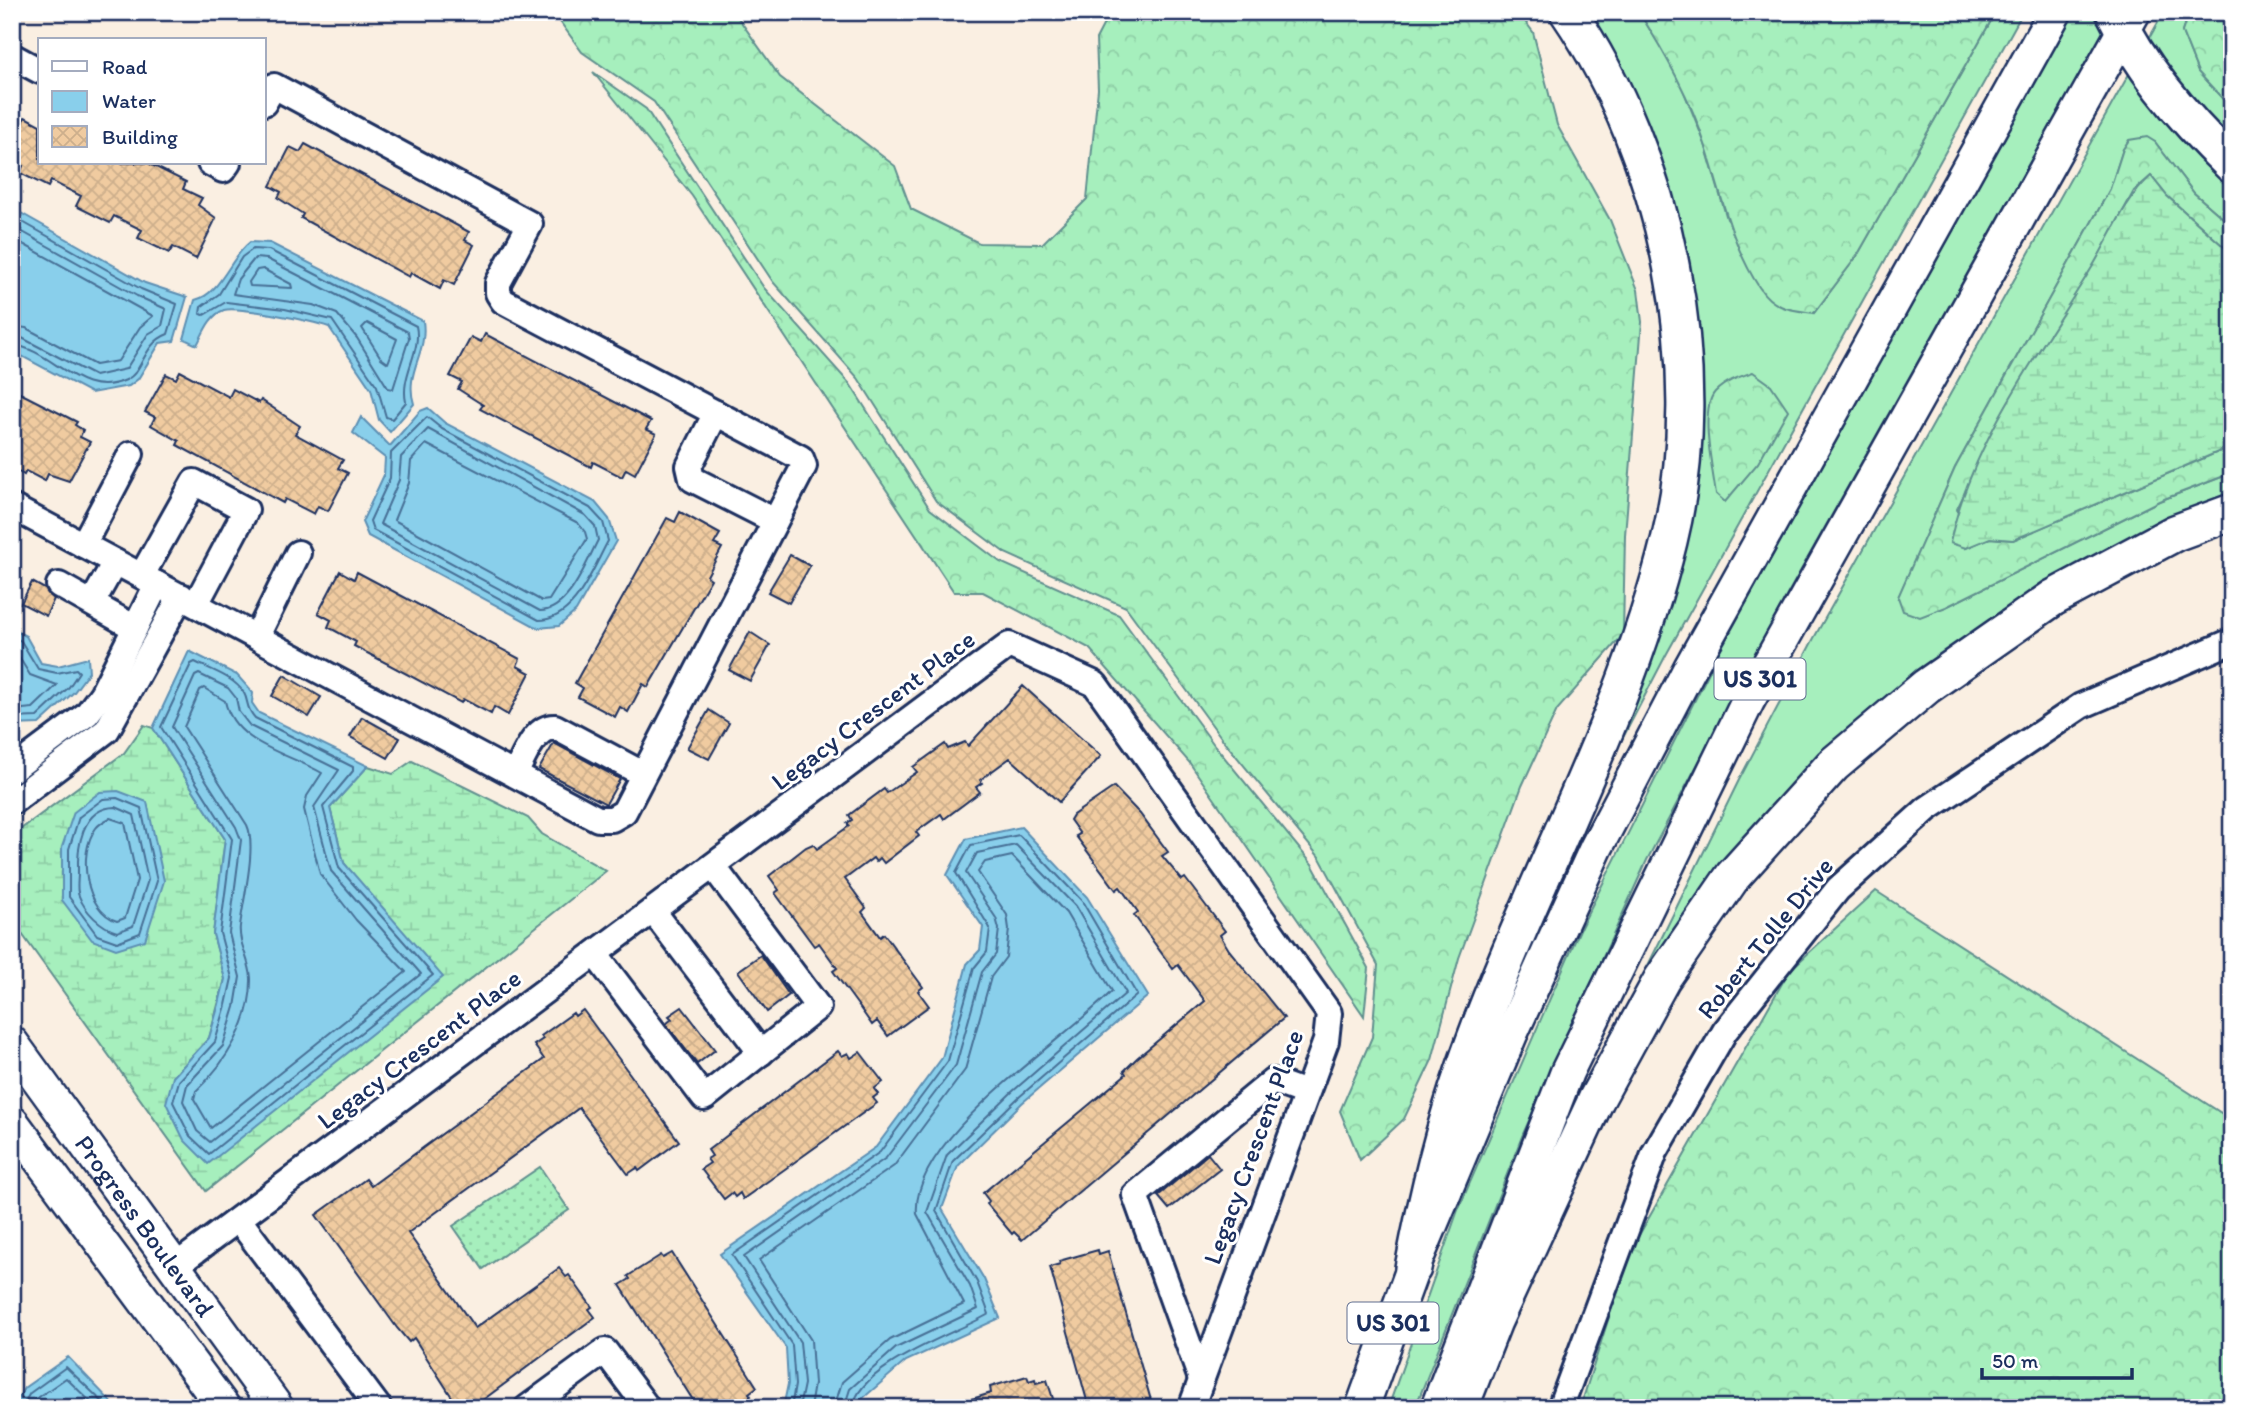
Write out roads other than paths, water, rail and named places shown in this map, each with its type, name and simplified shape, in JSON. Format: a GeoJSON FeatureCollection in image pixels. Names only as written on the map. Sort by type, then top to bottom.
{"type":"FeatureCollection","features":[{"type":"Feature","properties":{"kind":"highway"},"geometry":{"type":"LineString","coordinates":[[1413,1268],[1433,1167],[1464,1066],[1641,640],[1670,539],[1681,464],[1684,390],[1680,332],[1668,253],[1651,186],[1627,125],[1602,70],[1568,12]]}},
{"type":"Feature","properties":{"kind":"highway"},"geometry":{"type":"LineString","coordinates":[[2124,19],[2176,107],[2232,165]]}},
{"type":"Feature","properties":{"kind":"highway"},"geometry":{"type":"LineString","coordinates":[[1460,1408],[1494,1321],[1595,1100],[1662,979],[1733,876],[1833,765],[1927,686],[2053,598],[2175,533],[2232,512]]}},
{"type":"Feature","properties":{"kind":"main road","name":"US 301"},"geometry":{"type":"LineString","coordinates":[[1362,1408],[1413,1268],[1511,1034],[1596,848],[1690,668],[2055,12]]}},
{"type":"Feature","properties":{"kind":"main road","name":"US 301"},"geometry":{"type":"LineString","coordinates":[[1437,1408],[1567,1072],[1748,701],[2124,19]]}},
{"type":"Feature","properties":{"kind":"main road","name":"Progress Boulevard"},"geometry":{"type":"LineString","coordinates":[[12,1043],[276,1408]]}},
{"type":"Feature","properties":{"kind":"main road","name":"Progress Boulevard"},"geometry":{"type":"LineString","coordinates":[[12,1122],[224,1408]]}},
{"type":"Feature","properties":{"kind":"main road"},"geometry":{"type":"LineString","coordinates":[[161,1320],[160,1297],[174,1267]]}},
{"type":"Feature","properties":{"kind":"main road"},"geometry":{"type":"LineString","coordinates":[[1369,1408],[1373,1377]]}},
{"type":"Feature","properties":{"kind":"street"},"geometry":{"type":"LineString","coordinates":[[12,56],[38,70]]}},
{"type":"Feature","properties":{"kind":"street"},"geometry":{"type":"LineString","coordinates":[[12,507],[598,819],[612,819],[624,813],[804,466],[801,458],[503,301],[498,293],[498,283],[530,224],[274,86],[266,100]]}},
{"type":"Feature","properties":{"kind":"street"},"geometry":{"type":"LineString","coordinates":[[212,164],[223,170],[227,164]]}},
{"type":"Feature","properties":{"kind":"street"},"geometry":{"type":"LineString","coordinates":[[716,413],[689,466],[692,479],[775,522]]}},
{"type":"Feature","properties":{"kind":"street"},"geometry":{"type":"LineString","coordinates":[[83,545],[131,454]]}},
{"type":"Feature","properties":{"kind":"street"},"geometry":{"type":"LineString","coordinates":[[12,770],[87,714],[102,694],[135,628],[150,580],[194,482],[246,510],[107,730],[12,802]]}},
{"type":"Feature","properties":{"kind":"street"},"geometry":{"type":"LineString","coordinates":[[257,636],[298,553]]}},
{"type":"Feature","properties":{"kind":"street"},"geometry":{"type":"LineString","coordinates":[[92,603],[115,562]]}},
{"type":"Feature","properties":{"kind":"street"},"geometry":{"type":"LineString","coordinates":[[59,585],[135,628]]}},
{"type":"Feature","properties":{"kind":"street","name":"Robert Tolle Drive"},"geometry":{"type":"LineString","coordinates":[[1560,1408],[1655,1152],[1725,1031],[1838,889],[1927,809],[2081,706],[2232,641]]}},
{"type":"Feature","properties":{"kind":"street","name":"Legacy Crescent Place"},"geometry":{"type":"LineString","coordinates":[[174,1267],[1009,645],[1095,684],[1329,1013],[1326,1041],[1191,1408]]}},
{"type":"Feature","properties":{"kind":"street"},"geometry":{"type":"LineString","coordinates":[[515,774],[536,736],[548,727],[555,727],[643,774]]}},
{"type":"Feature","properties":{"kind":"street"},"geometry":{"type":"LineString","coordinates":[[595,954],[704,1098],[818,1007],[713,866]]}},
{"type":"Feature","properties":{"kind":"street"},"geometry":{"type":"LineString","coordinates":[[653,911],[761,1053]]}},
{"type":"Feature","properties":{"kind":"street"},"geometry":{"type":"LineString","coordinates":[[1201,1379],[1135,1195],[1273,1081],[1306,1093]]}},
{"type":"Feature","properties":{"kind":"street"},"geometry":{"type":"LineString","coordinates":[[239,1220],[379,1408]]}},
{"type":"Feature","properties":{"kind":"street"},"geometry":{"type":"LineString","coordinates":[[527,1408],[605,1352],[646,1407]]}},
{"type":"Feature","properties":{"kind":"water"},"geometry":{"type":"Polygon","coordinates":[[[12,208],[145,283],[187,297],[174,341],[160,343],[138,379],[129,386],[91,393],[12,351],[12,208]]]}},
{"type":"Feature","properties":{"kind":"water"},"geometry":{"type":"Polygon","coordinates":[[[250,242],[270,243],[423,321],[424,333],[412,382],[414,404],[390,432],[379,420],[371,389],[329,327],[232,309],[214,316],[197,345],[184,339],[195,300],[211,291],[250,242]]]}},
{"type":"Feature","properties":{"kind":"water"},"geometry":{"type":"Polygon","coordinates":[[[428,408],[445,423],[595,502],[609,519],[616,541],[576,611],[559,626],[538,628],[368,536],[362,522],[384,475],[385,458],[353,433],[361,417],[390,446],[420,411],[428,408]]]}},
{"type":"Feature","properties":{"kind":"water"},"geometry":{"type":"Polygon","coordinates":[[[12,629],[26,636],[41,663],[58,666],[88,658],[89,672],[74,692],[39,724],[12,725],[12,629]]]}},
{"type":"Feature","properties":{"kind":"water"},"geometry":{"type":"Polygon","coordinates":[[[189,651],[237,675],[253,693],[252,703],[259,713],[368,766],[330,808],[344,863],[443,977],[208,1164],[184,1140],[166,1103],[173,1077],[209,1038],[225,979],[213,934],[225,839],[153,728],[189,651]]]}},
{"type":"Feature","properties":{"kind":"water"},"geometry":{"type":"Polygon","coordinates":[[[118,791],[147,802],[164,881],[145,940],[116,949],[92,940],[62,900],[62,847],[74,812],[100,792],[118,791]]]}},
{"type":"Feature","properties":{"kind":"water"},"geometry":{"type":"Polygon","coordinates":[[[1021,827],[1087,897],[1148,996],[1022,1103],[958,1166],[942,1209],[984,1279],[1000,1318],[906,1361],[862,1399],[859,1408],[783,1408],[788,1384],[786,1348],[720,1254],[876,1147],[942,1058],[967,964],[980,950],[983,927],[947,875],[966,839],[1021,827]]]}},
{"type":"Feature","properties":{"kind":"water"},"geometry":{"type":"Polygon","coordinates":[[[68,1357],[117,1408],[13,1408],[24,1388],[68,1357]]]}}]}
